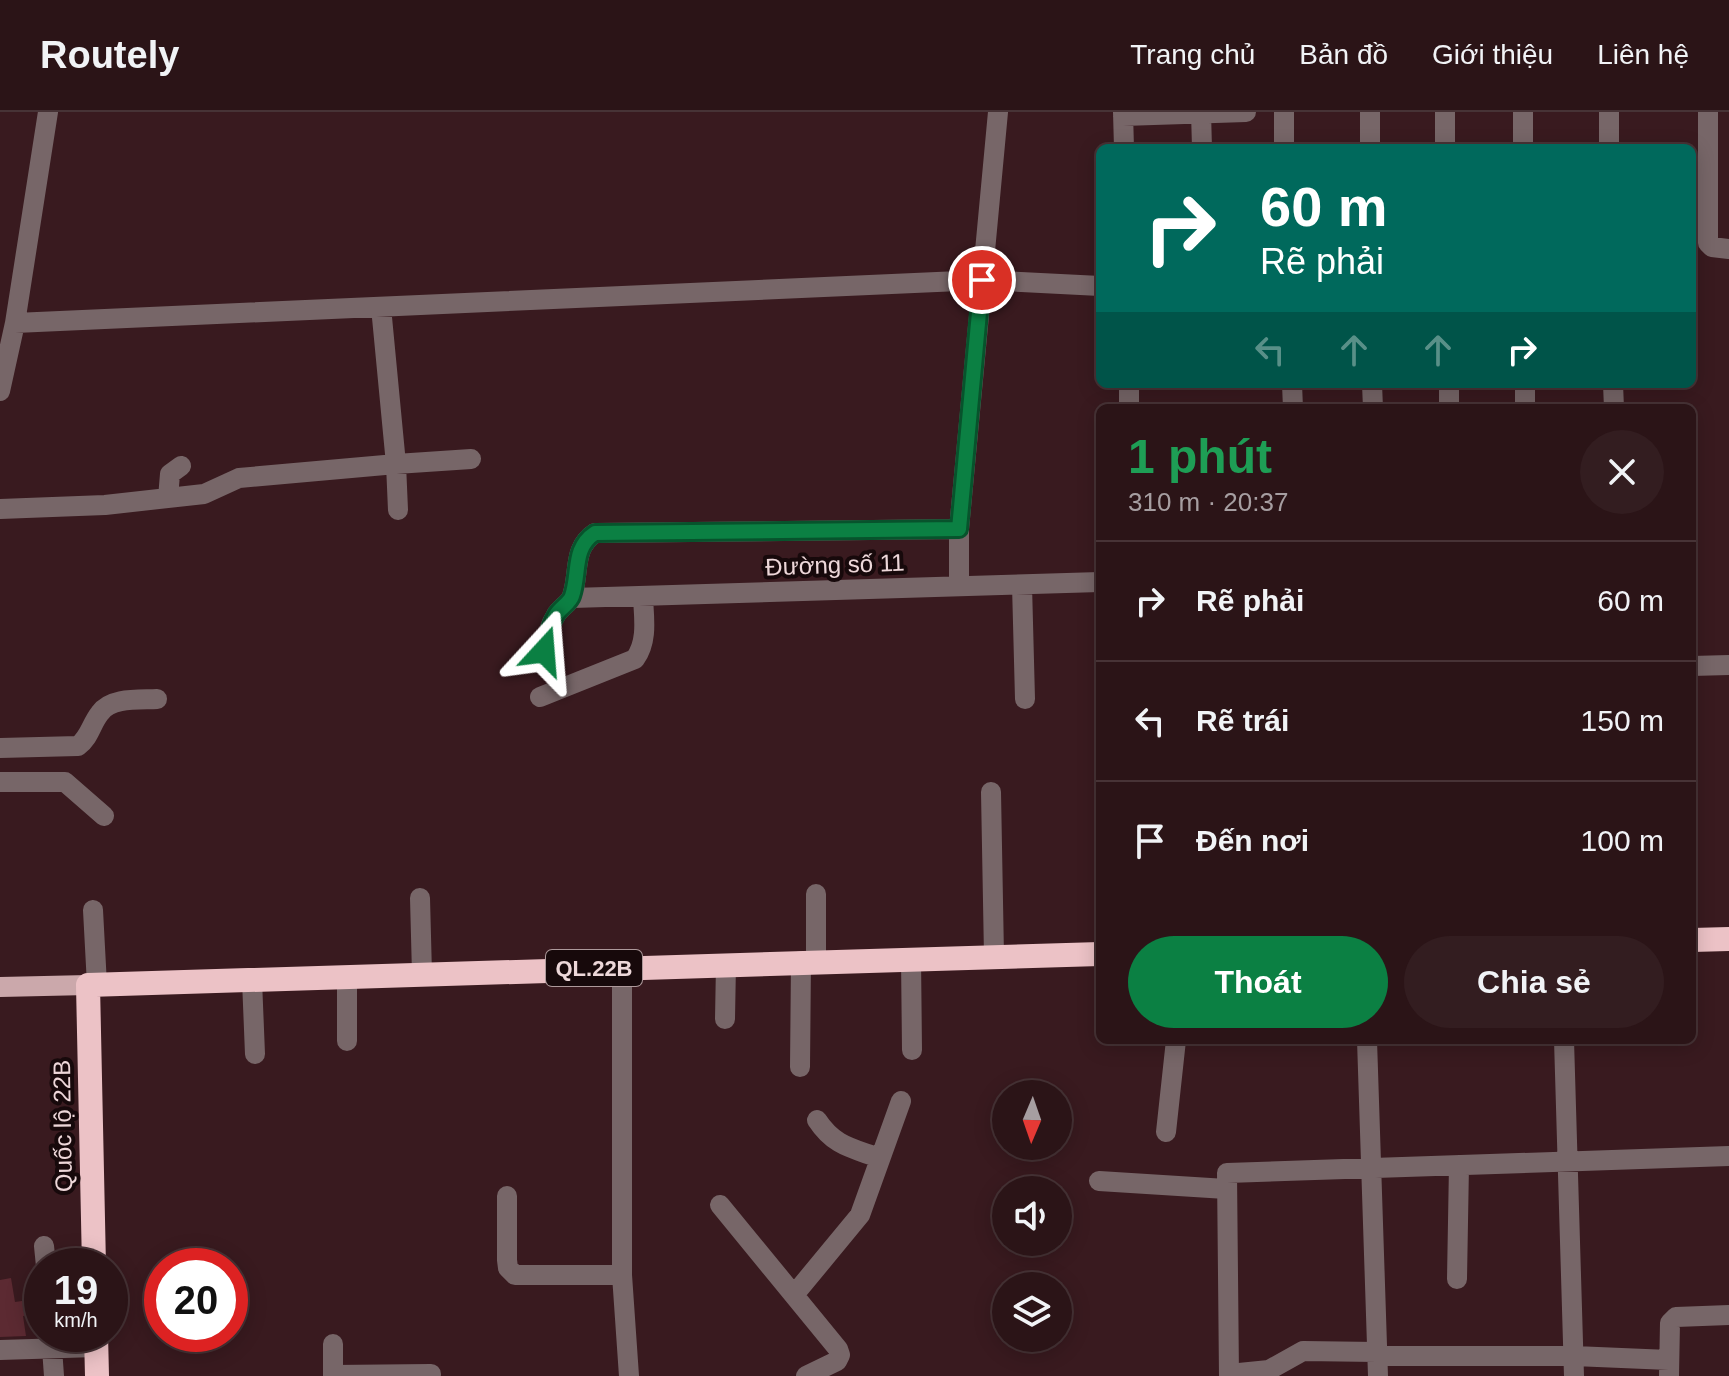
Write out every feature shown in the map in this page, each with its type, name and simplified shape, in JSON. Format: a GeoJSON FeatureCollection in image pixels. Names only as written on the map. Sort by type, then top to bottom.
{"type":"FeatureCollection","features":[{"type":"Feature","properties":{"kind":"highway"},"geometry":{"type":"LineString","coordinates":[[1696,940],[1729,939]]}},
{"type":"Feature","properties":{"kind":"highway","name":"QL.22B"},"geometry":{"type":"LineString","coordinates":[[92,985],[1096,954]]}},
{"type":"Feature","properties":{"kind":"highway","name":"Quốc lộ 22B"},"geometry":{"type":"LineString","coordinates":[[92,985],[94,1248]]}},
{"type":"Feature","properties":{"kind":"highway"},"geometry":{"type":"LineString","coordinates":[[96,1352],[97,1376]]}},
{"type":"Feature","properties":{"kind":"main road"},"geometry":{"type":"LineString","coordinates":[[0,987],[92,985]]}},
{"type":"Feature","properties":{"kind":"street"},"geometry":{"type":"LineString","coordinates":[[0,391],[15,323],[48,112]]}},
{"type":"Feature","properties":{"kind":"street"},"geometry":{"type":"LineString","coordinates":[[959,587],[959,529],[998,112]]}},
{"type":"Feature","properties":{"kind":"street"},"geometry":{"type":"LineString","coordinates":[[1124,144],[1123,114],[1246,112]]}},
{"type":"Feature","properties":{"kind":"street"},"geometry":{"type":"LineString","coordinates":[[1284,112],[1284,144]]}},
{"type":"Feature","properties":{"kind":"street"},"geometry":{"type":"LineString","coordinates":[[1370,112],[1370,144]]}},
{"type":"Feature","properties":{"kind":"street"},"geometry":{"type":"LineString","coordinates":[[1445,112],[1445,144]]}},
{"type":"Feature","properties":{"kind":"street"},"geometry":{"type":"LineString","coordinates":[[1523,112],[1523,144]]}},
{"type":"Feature","properties":{"kind":"street"},"geometry":{"type":"LineString","coordinates":[[1609,112],[1609,144]]}},
{"type":"Feature","properties":{"kind":"street"},"geometry":{"type":"LineString","coordinates":[[1708,112],[1708,243],[1712,247],[1729,249]]}},
{"type":"Feature","properties":{"kind":"street"},"geometry":{"type":"LineString","coordinates":[[1201,113],[1202,144]]}},
{"type":"Feature","properties":{"kind":"street"},"geometry":{"type":"LineString","coordinates":[[15,323],[982,280],[1096,286]]}},
{"type":"Feature","properties":{"kind":"street"},"geometry":{"type":"LineString","coordinates":[[381,307],[398,510]]}},
{"type":"Feature","properties":{"kind":"street"},"geometry":{"type":"LineString","coordinates":[[0,509],[105,505],[204,494],[239,478],[471,459]]}},
{"type":"Feature","properties":{"kind":"street"},"geometry":{"type":"LineString","coordinates":[[168,498],[170,474],[181,466]]}},
{"type":"Feature","properties":{"kind":"street"},"geometry":{"type":"LineString","coordinates":[[544,651],[556,613],[572,598],[580,547],[585,539],[595,533],[959,529]]}},
{"type":"Feature","properties":{"kind":"street","name":"Đường số 11"},"geometry":{"type":"LineString","coordinates":[[572,598],[1096,582]]}},
{"type":"Feature","properties":{"kind":"street"},"geometry":{"type":"LineString","coordinates":[[1022,585],[1025,699]]}},
{"type":"Feature","properties":{"kind":"street"},"geometry":{"type":"LineString","coordinates":[[540,697],[635,659],[642,650],[645,632],[643,598]]}},
{"type":"Feature","properties":{"kind":"street"},"geometry":{"type":"LineString","coordinates":[[1696,666],[1729,665]]}},
{"type":"Feature","properties":{"kind":"street"},"geometry":{"type":"LineString","coordinates":[[0,748],[78,746],[85,740],[101,710],[116,702],[157,699]]}},
{"type":"Feature","properties":{"kind":"street"},"geometry":{"type":"LineString","coordinates":[[0,782],[65,782],[104,816]]}},
{"type":"Feature","properties":{"kind":"street"},"geometry":{"type":"LineString","coordinates":[[991,792],[994,956]]}},
{"type":"Feature","properties":{"kind":"street"},"geometry":{"type":"LineString","coordinates":[[800,1067],[816,894]]}},
{"type":"Feature","properties":{"kind":"street"},"geometry":{"type":"LineString","coordinates":[[420,898],[422,974]]}},
{"type":"Feature","properties":{"kind":"street"},"geometry":{"type":"LineString","coordinates":[[92,985],[93,910]]}},
{"type":"Feature","properties":{"kind":"street"},"geometry":{"type":"LineString","coordinates":[[911,958],[912,1050]]}},
{"type":"Feature","properties":{"kind":"street"},"geometry":{"type":"LineString","coordinates":[[725,1019],[726,964]]}},
{"type":"Feature","properties":{"kind":"street"},"geometry":{"type":"LineString","coordinates":[[622,968],[622,1275],[629,1376]]}},
{"type":"Feature","properties":{"kind":"street"},"geometry":{"type":"LineString","coordinates":[[347,976],[347,1041]]}},
{"type":"Feature","properties":{"kind":"street"},"geometry":{"type":"LineString","coordinates":[[252,980],[255,1054]]}},
{"type":"Feature","properties":{"kind":"street"},"geometry":{"type":"LineString","coordinates":[[1166,1132],[1176,1044]]}},
{"type":"Feature","properties":{"kind":"street"},"geometry":{"type":"LineString","coordinates":[[1367,1044],[1378,1361]]}},
{"type":"Feature","properties":{"kind":"street"},"geometry":{"type":"LineString","coordinates":[[1564,1044],[1574,1366]]}},
{"type":"Feature","properties":{"kind":"street"},"geometry":{"type":"LineString","coordinates":[[794,1295],[860,1215],[901,1101]]}},
{"type":"Feature","properties":{"kind":"street"},"geometry":{"type":"LineString","coordinates":[[817,1120],[831,1139],[879,1158]]}},
{"type":"Feature","properties":{"kind":"street"},"geometry":{"type":"LineString","coordinates":[[1729,1156],[1227,1173],[1229,1375],[1269,1370],[1303,1351],[1378,1361],[1669,1368],[1670,1323],[1676,1317],[1729,1315]]}},
{"type":"Feature","properties":{"kind":"street"},"geometry":{"type":"LineString","coordinates":[[1457,1279],[1459,1165]]}},
{"type":"Feature","properties":{"kind":"street"},"geometry":{"type":"LineString","coordinates":[[1099,1181],[1226,1189]]}},
{"type":"Feature","properties":{"kind":"street"},"geometry":{"type":"LineString","coordinates":[[507,1196],[507,1260],[508,1268],[515,1275],[622,1275]]}},
{"type":"Feature","properties":{"kind":"street"},"geometry":{"type":"LineString","coordinates":[[720,1205],[840,1355],[837,1361],[806,1376]]}},
{"type":"Feature","properties":{"kind":"street"},"geometry":{"type":"LineString","coordinates":[[333,1344],[333,1376],[431,1374]]}},
{"type":"Feature","properties":{"kind":"street"},"geometry":{"type":"LineString","coordinates":[[0,1350],[24,1346]]}},
{"type":"Feature","properties":{"kind":"street"},"geometry":{"type":"LineString","coordinates":[[52,1352],[54,1376]]}},
{"type":"Feature","properties":{"kind":"building"},"geometry":{"type":"Polygon","coordinates":[[[11,1278],[15,1302],[24,1301],[24,1336],[0,1337],[0,1280],[11,1278]]]}},
{"type":"Feature","properties":{"kind":"route"},"geometry":{"type":"LineString","coordinates":[[544,651],[556,613],[572,598],[580,547],[585,539],[595,533],[959,529],[982,280]]}}]}
